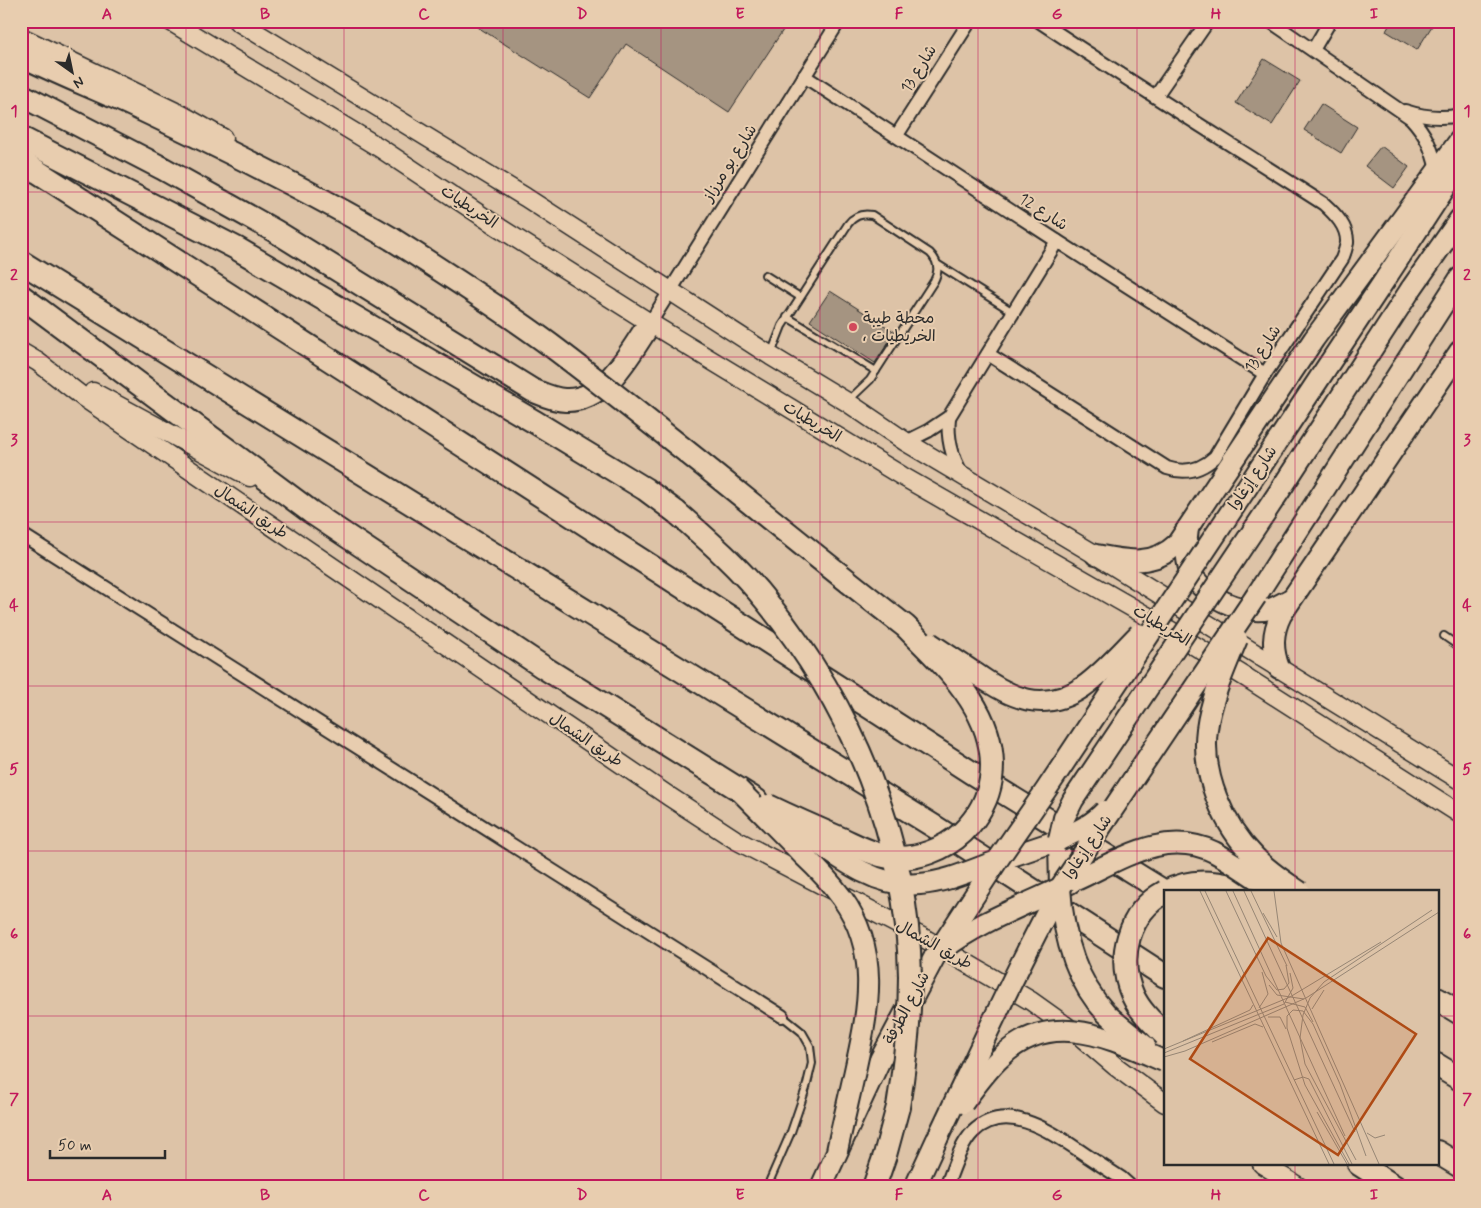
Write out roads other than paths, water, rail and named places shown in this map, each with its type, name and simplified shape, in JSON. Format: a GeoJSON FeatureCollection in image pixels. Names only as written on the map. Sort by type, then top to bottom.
{"type":"FeatureCollection","features":[{"type":"Feature","properties":{"kind":"highway"},"geometry":{"type":"LineString","coordinates":[[21,55],[181,129],[341,210],[392,240],[548,343],[905,626],[940,661],[957,681],[985,727],[992,754],[991,775],[985,801],[975,818],[962,833],[946,845],[927,853],[910,857],[891,857],[868,851],[768,806],[543,667],[311,512],[21,296]]}},
{"type":"Feature","properties":{"kind":"highway"},"geometry":{"type":"LineString","coordinates":[[21,95],[162,168],[275,232],[532,390],[550,397],[572,400],[588,395],[602,387],[612,378],[650,323]]}},
{"type":"Feature","properties":{"kind":"highway"},"geometry":{"type":"LineString","coordinates":[[21,138],[236,248],[535,422],[645,489],[676,512],[728,558],[767,601],[802,648],[831,694],[857,744],[886,824],[896,861],[905,915],[910,975],[909,1022],[905,1066],[898,1107],[874,1187]]}},
{"type":"Feature","properties":{"kind":"highway"},"geometry":{"type":"LineString","coordinates":[[21,161],[972,773],[1164,891]]}},
{"type":"Feature","properties":{"kind":"highway"},"geometry":{"type":"LineString","coordinates":[[21,262],[935,827],[1164,975]]}},
{"type":"Feature","properties":{"kind":"highway"},"geometry":{"type":"LineString","coordinates":[[1170,890],[1182,885],[1202,882],[1219,883],[1245,890]]}},
{"type":"Feature","properties":{"kind":"highway"},"geometry":{"type":"LineString","coordinates":[[1164,893],[1150,902],[1138,917],[1129,936],[1125,962],[1133,996],[1147,1016],[1164,1034]]}},
{"type":"Feature","properties":{"kind":"highway"},"geometry":{"type":"LineString","coordinates":[[1438,1000],[1460,1012]]}},
{"type":"Feature","properties":{"kind":"highway"},"geometry":{"type":"LineString","coordinates":[[1438,1066],[1460,1079]]}},
{"type":"Feature","properties":{"kind":"highway"},"geometry":{"type":"LineString","coordinates":[[1438,1153],[1460,1166]]}},
{"type":"Feature","properties":{"kind":"highway"},"geometry":{"type":"LineString","coordinates":[[1362,1166],[1395,1187]]}},
{"type":"Feature","properties":{"kind":"main road","name":"الخريطيات"},"geometry":{"type":"LineString","coordinates":[[170,21],[380,148],[500,228],[650,323],[902,476],[1145,615],[1460,814]]}},
{"type":"Feature","properties":{"kind":"main road","name":"الخريطيات"},"geometry":{"type":"LineString","coordinates":[[237,21],[525,197],[771,356],[847,402],[906,442],[1096,555],[1460,780]]}},
{"type":"Feature","properties":{"kind":"main road"},"geometry":{"type":"LineString","coordinates":[[21,37],[182,115],[288,174],[341,210]]}},
{"type":"Feature","properties":{"kind":"main road"},"geometry":{"type":"LineString","coordinates":[[1096,555],[1139,560],[1158,558],[1169,552],[1177,544],[1314,339],[1460,140]]}},
{"type":"Feature","properties":{"kind":"main road","name":"شارع إزغاوا"},"geometry":{"type":"LineString","coordinates":[[1046,790],[1460,165]]}},
{"type":"Feature","properties":{"kind":"main road"},"geometry":{"type":"LineString","coordinates":[[1164,1060],[1114,1021],[1099,1005],[1085,985],[1075,965],[1062,916],[1058,840],[1064,818],[1073,800],[1411,289],[1460,219]]}},
{"type":"Feature","properties":{"kind":"main road","name":"شارع إزغاوا"},"geometry":{"type":"LineString","coordinates":[[1060,888],[1256,596],[1456,286]]}},
{"type":"Feature","properties":{"kind":"main road"},"geometry":{"type":"LineString","coordinates":[[1279,668],[1273,647],[1276,625],[1281,615],[1460,351]]}},
{"type":"Feature","properties":{"kind":"main road","name":"طريق الشمال"},"geometry":{"type":"LineString","coordinates":[[21,352],[38,362],[91,403],[678,803],[736,840],[922,936],[1031,1001],[1080,1036],[1164,1102]]}},
{"type":"Feature","properties":{"kind":"main road"},"geometry":{"type":"LineString","coordinates":[[38,362],[216,458],[311,512]]}},
{"type":"Feature","properties":{"kind":"main road"},"geometry":{"type":"LineString","coordinates":[[1188,528],[1186,549],[1190,570],[1196,580],[1215,596],[1242,609],[1258,610],[1270,609],[1291,599]]}},
{"type":"Feature","properties":{"kind":"main road"},"geometry":{"type":"LineString","coordinates":[[1256,596],[1232,650],[1212,708],[1207,734],[1207,763],[1217,800],[1242,841],[1255,858],[1297,890]]}},
{"type":"Feature","properties":{"kind":"main road"},"geometry":{"type":"LineString","coordinates":[[905,626],[1006,693],[1028,701],[1046,701],[1062,698],[1084,686],[1167,607]]}},
{"type":"Feature","properties":{"kind":"main road"},"geometry":{"type":"LineString","coordinates":[[768,806],[842,860],[886,881],[907,885],[930,883],[956,876],[1058,840],[1099,818],[1134,779]]}},
{"type":"Feature","properties":{"kind":"main road"},"geometry":{"type":"LineString","coordinates":[[738,789],[837,891],[854,918],[864,942],[869,989],[866,1015],[837,1151]]}},
{"type":"Feature","properties":{"kind":"main road","name":"شارع الطرفة"},"geometry":{"type":"LineString","coordinates":[[823,1182],[880,1060],[935,956],[1046,790]]}},
{"type":"Feature","properties":{"kind":"main road"},"geometry":{"type":"LineString","coordinates":[[935,956],[982,924],[1160,844],[1192,844],[1214,852],[1273,890]]}},
{"type":"Feature","properties":{"kind":"main road"},"geometry":{"type":"LineString","coordinates":[[915,1187],[1008,988],[1060,888]]}},
{"type":"Feature","properties":{"kind":"main road"},"geometry":{"type":"LineString","coordinates":[[1438,994],[1460,1012]]}},
{"type":"Feature","properties":{"kind":"main road"},"geometry":{"type":"LineString","coordinates":[[938,1137],[967,1097],[1000,1058],[1018,1044],[1040,1034],[1067,1031],[1091,1034],[1111,1039],[1164,1061]]}},
{"type":"Feature","properties":{"kind":"main road"},"geometry":{"type":"LineString","coordinates":[[1265,1166],[1298,1187]]}},
{"type":"Feature","properties":{"kind":"street","name":"شارع بو مرزاز"},"geometry":{"type":"LineString","coordinates":[[650,323],[839,21]]}},
{"type":"Feature","properties":{"kind":"street","name":"شارع 13"},"geometry":{"type":"LineString","coordinates":[[897,135],[970,21]]}},
{"type":"Feature","properties":{"kind":"street","name":"شارع 13"},"geometry":{"type":"LineString","coordinates":[[988,354],[1167,468],[1182,472],[1197,469],[1215,457],[1265,374],[1342,259],[1347,242],[1345,232],[1338,217],[1324,204],[1038,21]]}},
{"type":"Feature","properties":{"kind":"street"},"geometry":{"type":"LineString","coordinates":[[1156,96],[1208,21]]}},
{"type":"Feature","properties":{"kind":"street"},"geometry":{"type":"LineString","coordinates":[[1270,21],[1411,118],[1421,128],[1428,140],[1437,170]]}},
{"type":"Feature","properties":{"kind":"street"},"geometry":{"type":"LineString","coordinates":[[1313,50],[1330,21]]}},
{"type":"Feature","properties":{"kind":"street","name":"شارع 12"},"geometry":{"type":"LineString","coordinates":[[804,76],[1265,374]]}},
{"type":"Feature","properties":{"kind":"street"},"geometry":{"type":"LineString","coordinates":[[1400,109],[1434,118],[1460,115]]}},
{"type":"Feature","properties":{"kind":"street"},"geometry":{"type":"LineString","coordinates":[[906,442],[928,431],[949,417],[1057,241]]}},
{"type":"Feature","properties":{"kind":"street"},"geometry":{"type":"LineString","coordinates":[[949,417],[948,433],[951,448],[956,463],[964,477]]}},
{"type":"Feature","properties":{"kind":"street"},"geometry":{"type":"LineString","coordinates":[[21,534],[782,1016]]}},
{"type":"Feature","properties":{"kind":"street"},"geometry":{"type":"LineString","coordinates":[[946,1187],[959,1155],[972,1133],[990,1121],[1006,1118],[1022,1120],[1048,1130],[1131,1187]]}},
{"type":"Feature","properties":{"kind":"lane"},"geometry":{"type":"LineString","coordinates":[[771,356],[787,317],[852,218],[858,215],[872,215],[930,253],[938,264],[938,270],[934,281],[876,371],[863,388],[847,402]]}},
{"type":"Feature","properties":{"kind":"lane"},"geometry":{"type":"LineString","coordinates":[[938,264],[1013,312]]}},
{"type":"Feature","properties":{"kind":"lane"},"geometry":{"type":"LineString","coordinates":[[765,275],[800,298]]}},
{"type":"Feature","properties":{"kind":"lane"},"geometry":{"type":"LineString","coordinates":[[787,317],[876,371]]}},
{"type":"Feature","properties":{"kind":"lane"},"geometry":{"type":"LineString","coordinates":[[1444,636],[1460,647]]}},
{"type":"Feature","properties":{"kind":"lane"},"geometry":{"type":"LineString","coordinates":[[767,1187],[806,1088],[812,1063],[810,1046],[802,1032],[782,1016]]}},
{"type":"Feature","properties":{"kind":"place","name":"محطة طيبة ، الخريطيات"},"geometry":{"type":"Point","coordinates":[853,327]}}]}
